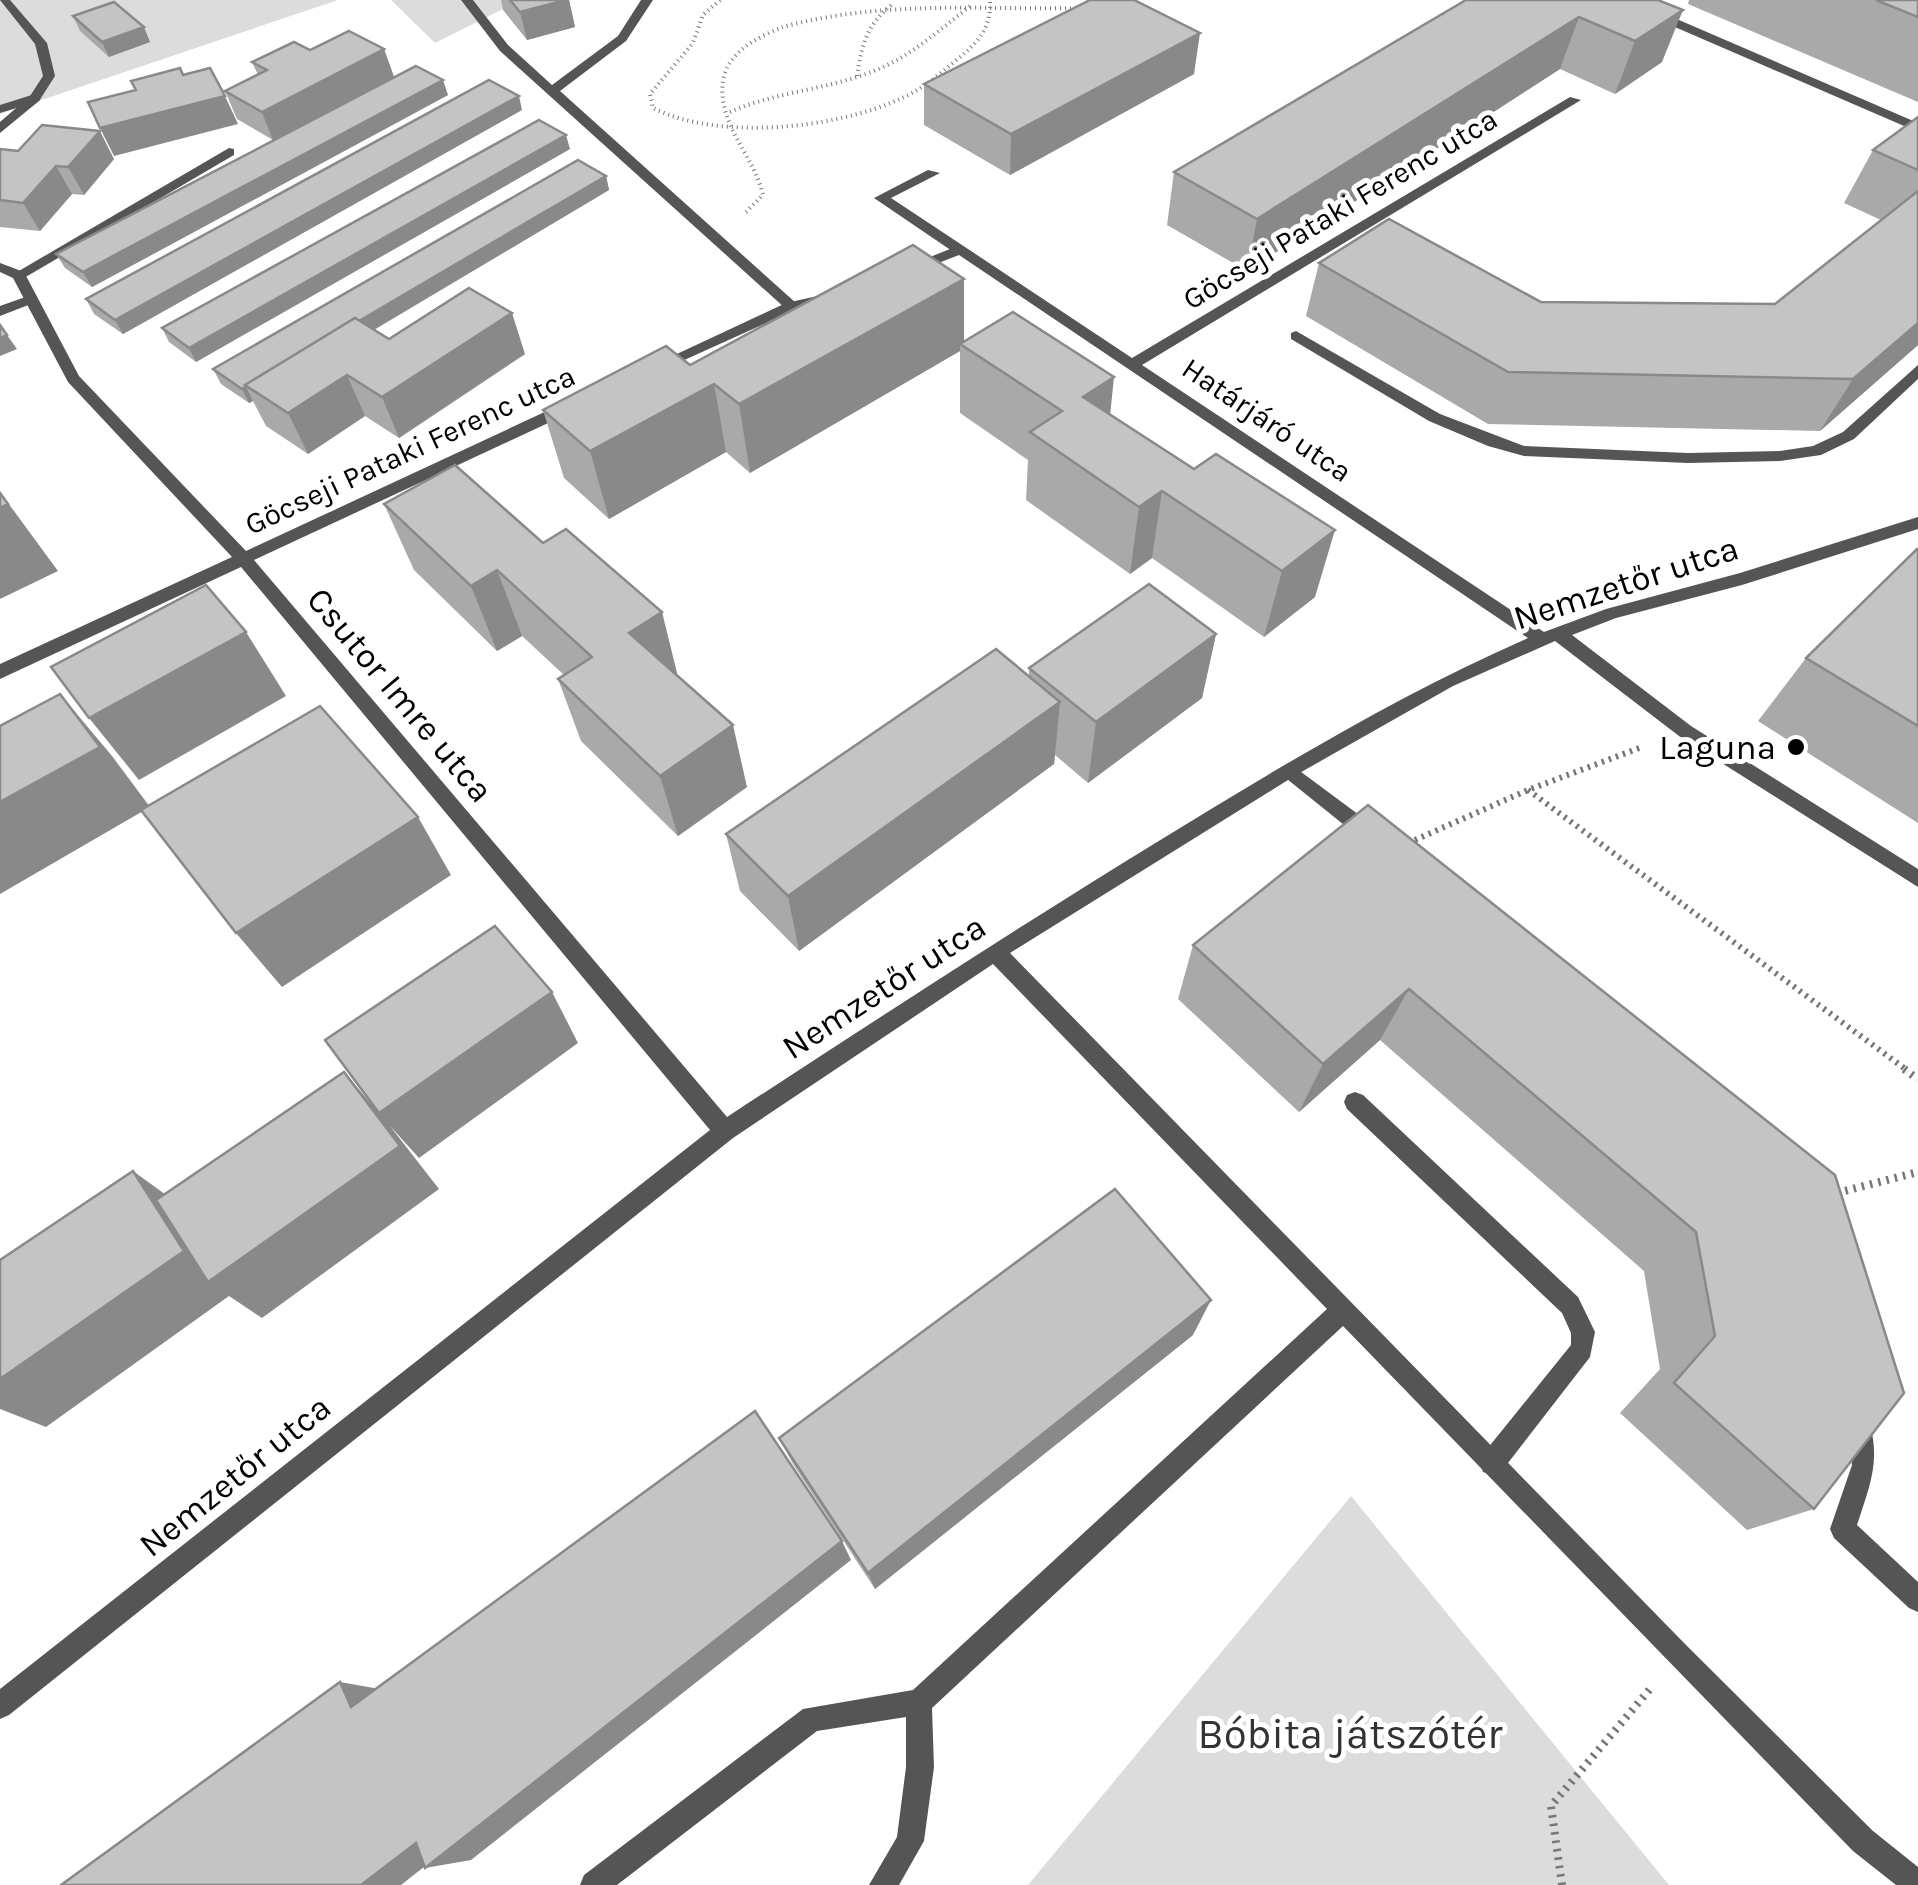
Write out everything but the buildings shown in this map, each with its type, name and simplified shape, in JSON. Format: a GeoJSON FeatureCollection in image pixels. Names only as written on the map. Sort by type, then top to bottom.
{"type":"FeatureCollection","features":[{"type":"Feature","properties":{"kind":"street"},"geometry":{"type":"LineString","coordinates":[[0,128],[35,98],[49,76],[41,43],[4,0]]}},
{"type":"Feature","properties":{"kind":"street"},"geometry":{"type":"LineString","coordinates":[[467,0],[504,48],[791,306]]}},
{"type":"Feature","properties":{"kind":"street"},"geometry":{"type":"LineString","coordinates":[[553,90],[622,38],[647,0]]}},
{"type":"Feature","properties":{"kind":"street"},"geometry":{"type":"LineString","coordinates":[[1664,18],[1918,128]]}},
{"type":"Feature","properties":{"kind":"street"},"geometry":{"type":"LineString","coordinates":[[0,109],[35,98]]}},
{"type":"Feature","properties":{"kind":"street","name":"Göcseji Pataki Ferenc utca"},"geometry":{"type":"LineString","coordinates":[[1133,364],[1575,100]]}},
{"type":"Feature","properties":{"kind":"street"},"geometry":{"type":"LineString","coordinates":[[0,267],[19,275],[229,152]]}},
{"type":"Feature","properties":{"kind":"street","name":"Határjáró utca"},"geometry":{"type":"LineString","coordinates":[[933,173],[881,198],[1550,636],[1685,731],[1918,879]]}},
{"type":"Feature","properties":{"kind":"street"},"geometry":{"type":"LineString","coordinates":[[896,276],[960,250]]}},
{"type":"Feature","properties":{"kind":"street","name":"Csutor Imre utca"},"geometry":{"type":"LineString","coordinates":[[19,275],[73,379],[242,557],[725,1131]]}},
{"type":"Feature","properties":{"kind":"street","name":"Göcseji Pataki Ferenc utca"},"geometry":{"type":"LineString","coordinates":[[632,378],[791,306],[846,293]]}},
{"type":"Feature","properties":{"kind":"street"},"geometry":{"type":"LineString","coordinates":[[0,312],[31,299]]}},
{"type":"Feature","properties":{"kind":"street"},"geometry":{"type":"LineString","coordinates":[[1296,336],[1435,420],[1486,442],[1524,451],[1764,458],[1812,452],[1836,444],[1918,370]]}},
{"type":"Feature","properties":{"kind":"street","name":"Göcseji Pataki Ferenc utca"},"geometry":{"type":"LineString","coordinates":[[0,672],[579,403]]}},
{"type":"Feature","properties":{"kind":"street","name":"Nemzetőr utca"},"geometry":{"type":"LineString","coordinates":[[0,1706],[725,1131],[995,952],[1290,770],[1447,680],[1550,636],[1612,613],[1913,530]]}},
{"type":"Feature","properties":{"kind":"street"},"geometry":{"type":"LineString","coordinates":[[1290,770],[1390,851]]}},
{"type":"Feature","properties":{"kind":"street"},"geometry":{"type":"LineString","coordinates":[[995,952],[1678,1655],[1863,1841],[1918,1885]]}},
{"type":"Feature","properties":{"kind":"street"},"geometry":{"type":"LineString","coordinates":[[1354,1102],[1570,1305],[1583,1332],[1582,1348],[1492,1463]]}},
{"type":"Feature","properties":{"kind":"street"},"geometry":{"type":"LineString","coordinates":[[594,1885],[812,1718],[919,1702],[1344,1310]]}},
{"type":"Feature","properties":{"kind":"street"},"geometry":{"type":"LineString","coordinates":[[1854,1406],[1864,1465],[1842,1529],[1918,1599]]}},
{"type":"Feature","properties":{"kind":"street"},"geometry":{"type":"LineString","coordinates":[[883,1885],[910,1840],[920,1767],[919,1702]]}},
{"type":"Feature","properties":{"kind":"path"},"geometry":{"type":"LineString","coordinates":[[720,0],[703,16],[692,43],[650,94],[653,108],[664,117],[691,127],[730,130],[893,102],[923,86],[985,36],[992,19],[990,2]]}},
{"type":"Feature","properties":{"kind":"path"},"geometry":{"type":"LineString","coordinates":[[710,235],[748,211],[763,195],[760,176],[730,130],[724,90],[726,71],[734,56],[755,40],[792,22],[843,7],[895,2],[1092,7]]}},
{"type":"Feature","properties":{"kind":"path"},"geometry":{"type":"LineString","coordinates":[[858,76],[864,30],[895,2]]}},
{"type":"Feature","properties":{"kind":"path"},"geometry":{"type":"LineString","coordinates":[[730,112],[752,100],[858,76],[893,63],[974,3]]}},
{"type":"Feature","properties":{"kind":"path"},"geometry":{"type":"LineString","coordinates":[[1390,851],[1528,790],[1685,731]]}},
{"type":"Feature","properties":{"kind":"path"},"geometry":{"type":"LineString","coordinates":[[1528,790],[1918,1080]]}},
{"type":"Feature","properties":{"kind":"path"},"geometry":{"type":"LineString","coordinates":[[1821,1197],[1918,1172]]}},
{"type":"Feature","properties":{"kind":"path"},"geometry":{"type":"LineString","coordinates":[[1562,1885],[1551,1806],[1678,1655]]}},
{"type":"Feature","properties":{"kind":"green space"},"geometry":{"type":"Polygon","coordinates":[[[0,0],[338,0],[0,114],[0,0]]]}},
{"type":"Feature","properties":{"kind":"green space"},"geometry":{"type":"Polygon","coordinates":[[[391,0],[521,0],[435,43],[391,0]]]}},
{"type":"Feature","properties":{"kind":"green space","name":"Bóbita játszótér"},"geometry":{"type":"Polygon","coordinates":[[[1351,1496],[1669,1885],[1028,1885],[1351,1496]]]}},
{"type":"Feature","properties":{"kind":"place","name":"Laguna"},"geometry":{"type":"Point","coordinates":[1796,747]}}]}
